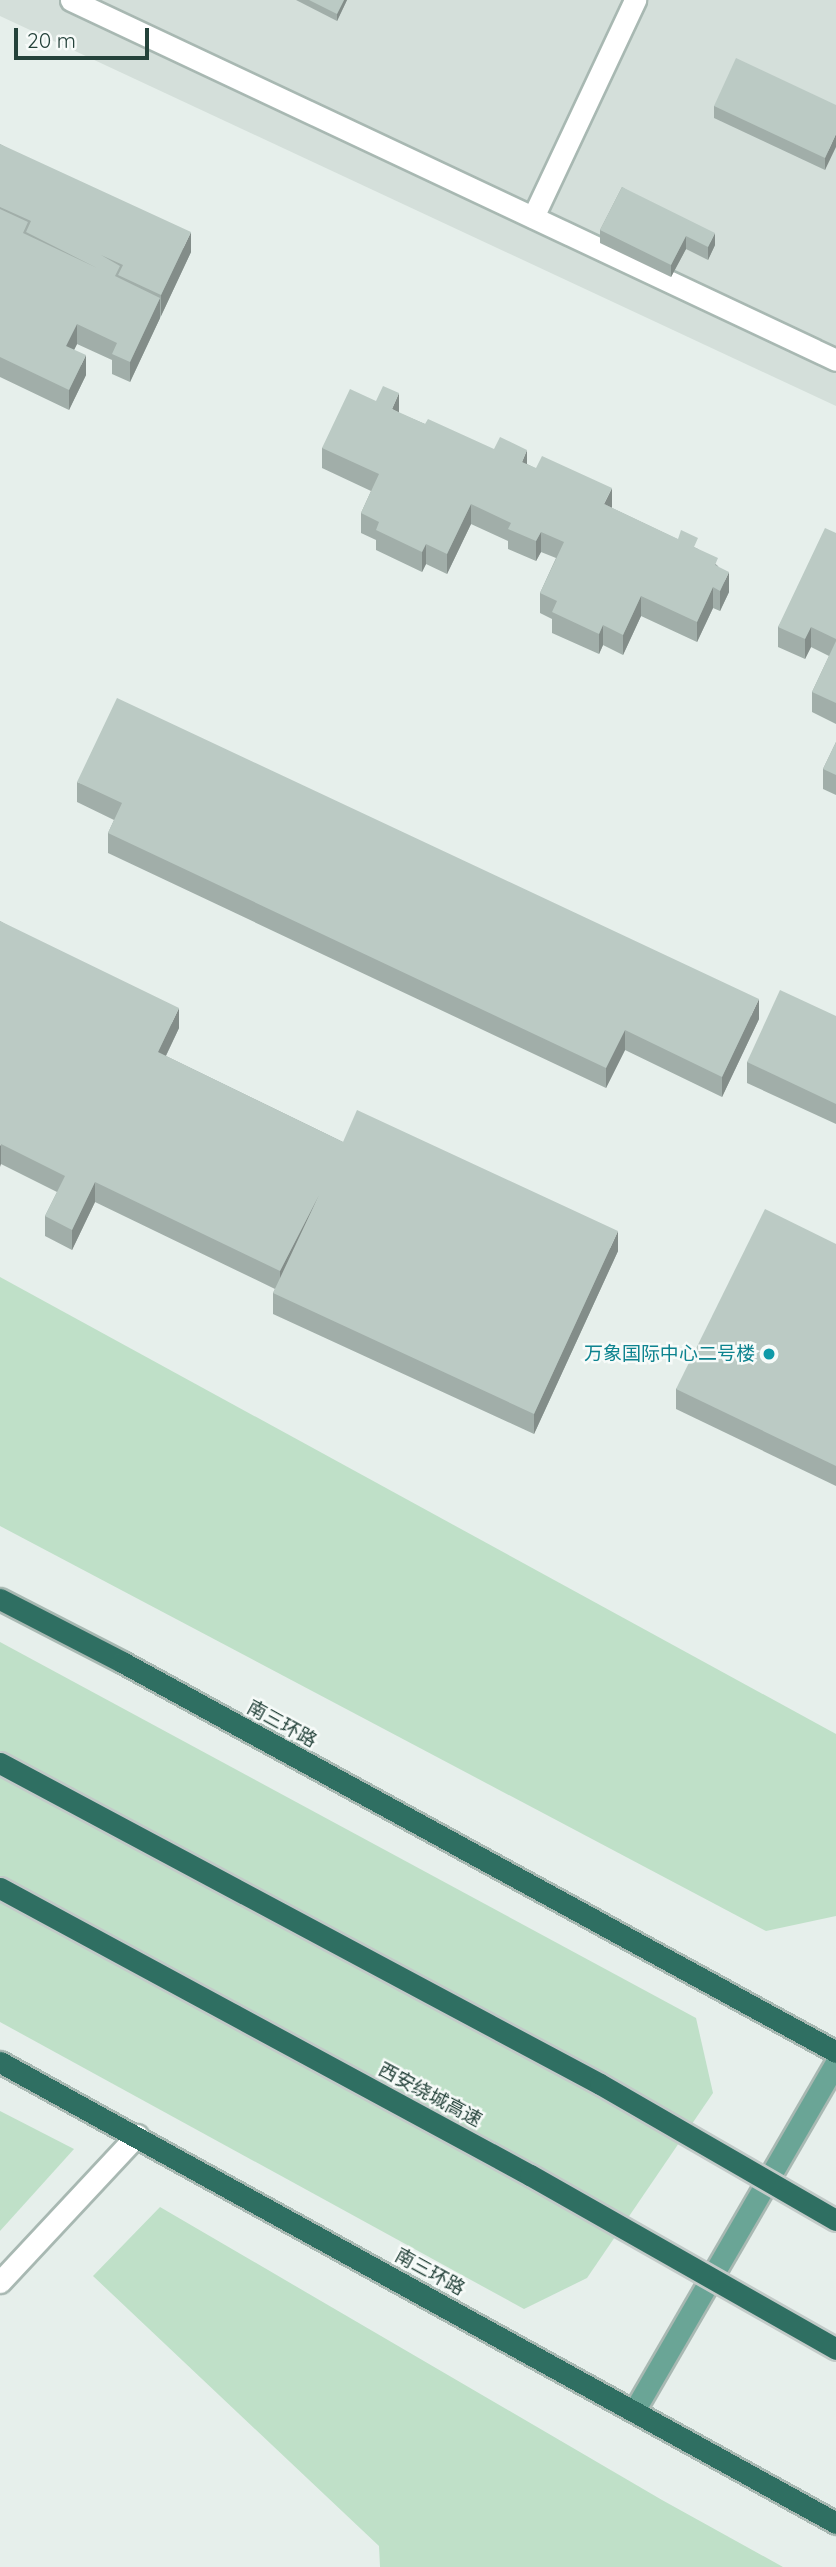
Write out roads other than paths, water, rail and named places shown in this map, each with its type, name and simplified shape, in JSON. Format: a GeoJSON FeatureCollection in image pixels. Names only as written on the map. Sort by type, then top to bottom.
{"type":"FeatureCollection","features":[{"type":"Feature","properties":{"kind":"highway","name":"南三环路"},"geometry":{"type":"LineString","coordinates":[[0,1599],[122,1662],[836,2052]]}},
{"type":"Feature","properties":{"kind":"highway"},"geometry":{"type":"LineString","coordinates":[[0,1763],[600,2084],[836,2220]]}},
{"type":"Feature","properties":{"kind":"highway","name":"西安绕城高速"},"geometry":{"type":"LineString","coordinates":[[0,1888],[530,2175],[836,2348]]}},
{"type":"Feature","properties":{"kind":"highway","name":"南三环路"},"geometry":{"type":"LineString","coordinates":[[0,2062],[836,2524]]}},
{"type":"Feature","properties":{"kind":"main road"},"geometry":{"type":"LineString","coordinates":[[634,2411],[836,2063]]}},
{"type":"Feature","properties":{"kind":"street"},"geometry":{"type":"LineString","coordinates":[[71,0],[836,360]]}},
{"type":"Feature","properties":{"kind":"street"},"geometry":{"type":"LineString","coordinates":[[533,217],[635,0]]}},
{"type":"Feature","properties":{"kind":"street"},"geometry":{"type":"LineString","coordinates":[[0,2282],[136,2135]]}},
{"type":"Feature","properties":{"kind":"place","name":"万象国际中心二号楼"},"geometry":{"type":"Point","coordinates":[769,1354]}}]}
